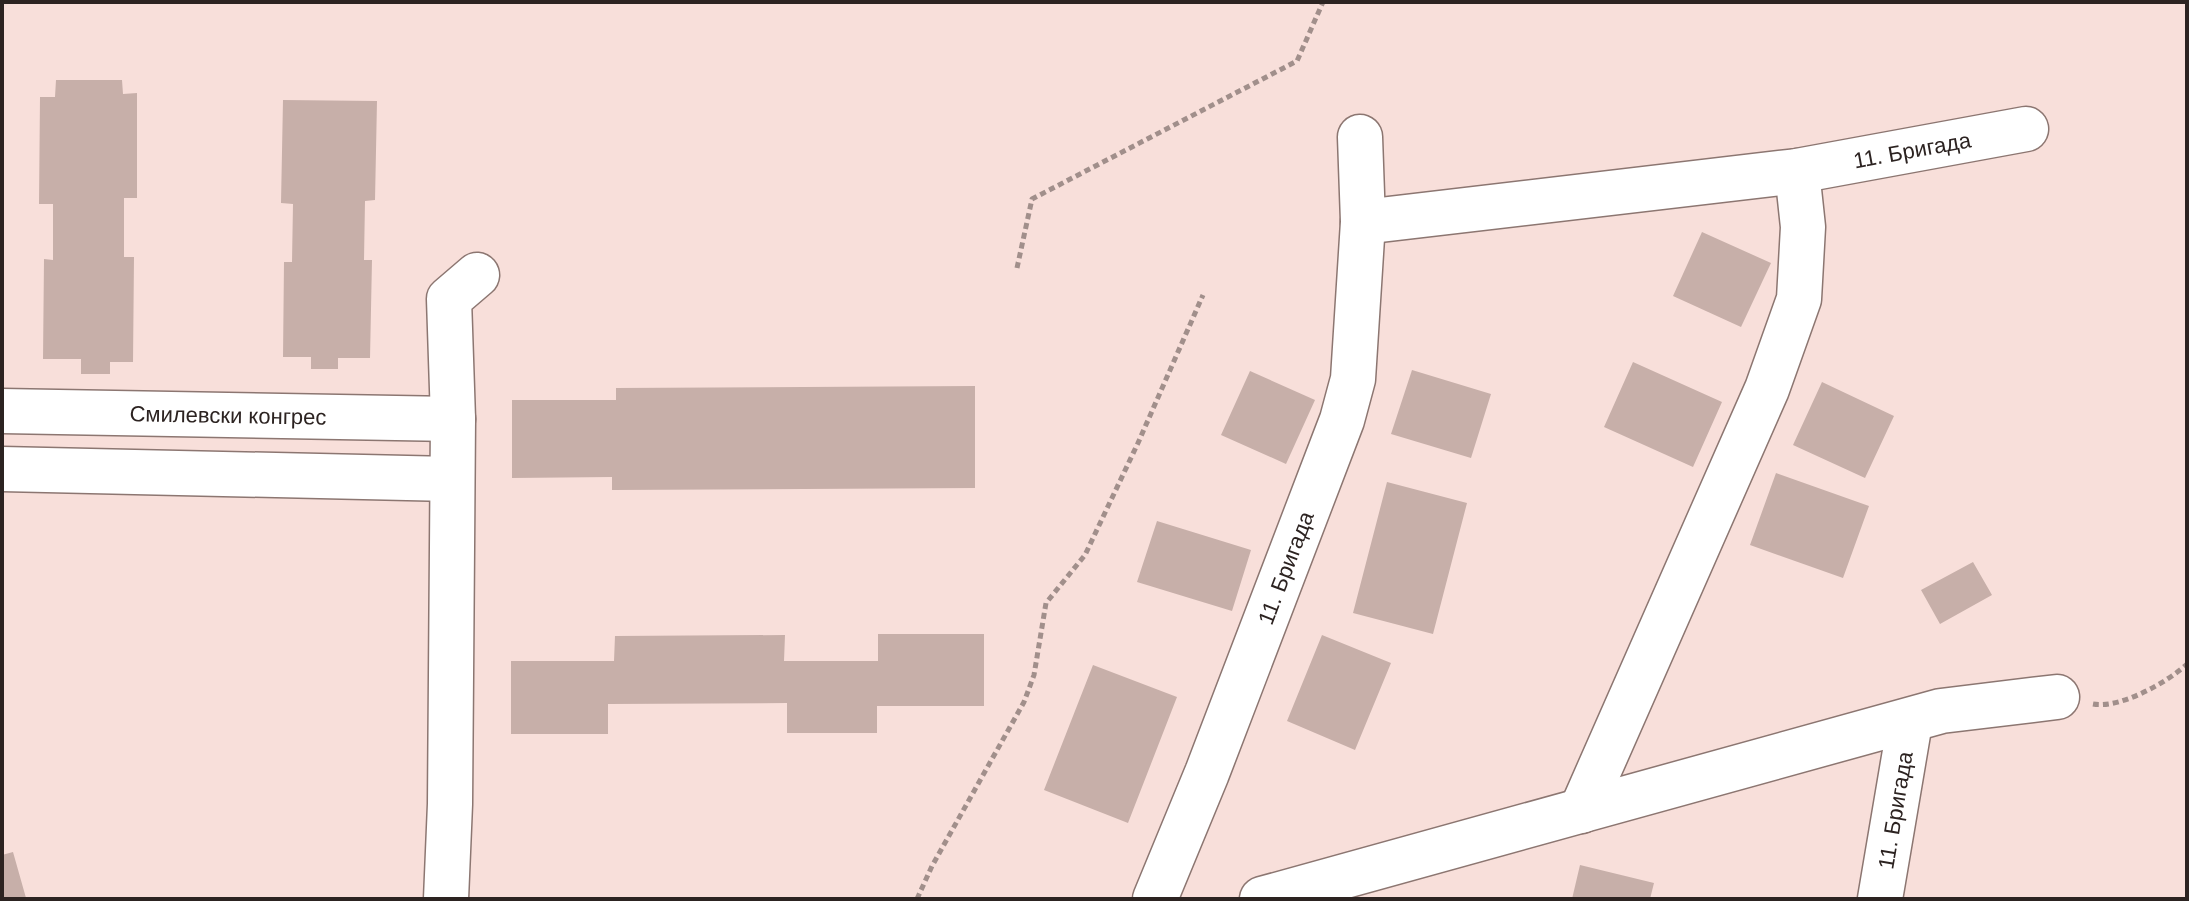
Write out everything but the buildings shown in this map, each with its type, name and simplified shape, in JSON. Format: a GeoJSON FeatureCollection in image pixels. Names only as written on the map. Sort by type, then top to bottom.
{"type":"FeatureCollection","features":[{"type":"Feature","properties":{"kind":"street","name":"11. Бригада"},"geometry":{"type":"LineString","coordinates":[[1363,222],[1797,171],[2026,129]]}},
{"type":"Feature","properties":{"kind":"street","name":"11. Бригада"},"geometry":{"type":"LineString","coordinates":[[1155,899],[1207,773],[1342,420],[1353,379],[1363,222],[1360,137]]}},
{"type":"Feature","properties":{"kind":"street"},"geometry":{"type":"LineString","coordinates":[[1581,811],[1767,389],[1799,299],[1803,227],[1797,171]]}},
{"type":"Feature","properties":{"kind":"street"},"geometry":{"type":"LineString","coordinates":[[446,899],[450,804],[453,419],[449,299],[477,275]]}},
{"type":"Feature","properties":{"kind":"street","name":"Смилевски конгрес"},"geometry":{"type":"LineString","coordinates":[[2,411],[453,419]]}},
{"type":"Feature","properties":{"kind":"street"},"geometry":{"type":"LineString","coordinates":[[2,469],[451,479]]}},
{"type":"Feature","properties":{"kind":"street","name":"11. Бригада"},"geometry":{"type":"LineString","coordinates":[[1262,899],[1941,711],[2057,697]]}},
{"type":"Feature","properties":{"kind":"street","name":"11. Бригада"},"geometry":{"type":"LineString","coordinates":[[1880,899],[1910,722]]}},
{"type":"Feature","properties":{"kind":"path"},"geometry":{"type":"LineString","coordinates":[[1017,268],[1032,199],[1297,61],[1323,2]]}},
{"type":"Feature","properties":{"kind":"path"},"geometry":{"type":"LineString","coordinates":[[917,899],[932,866],[1024,702],[1034,675],[1046,603],[1085,555],[1203,295]]}},
{"type":"Feature","properties":{"kind":"path"},"geometry":{"type":"LineString","coordinates":[[2057,697],[2101,706],[2137,696],[2179,672],[2187,664]]}}]}
